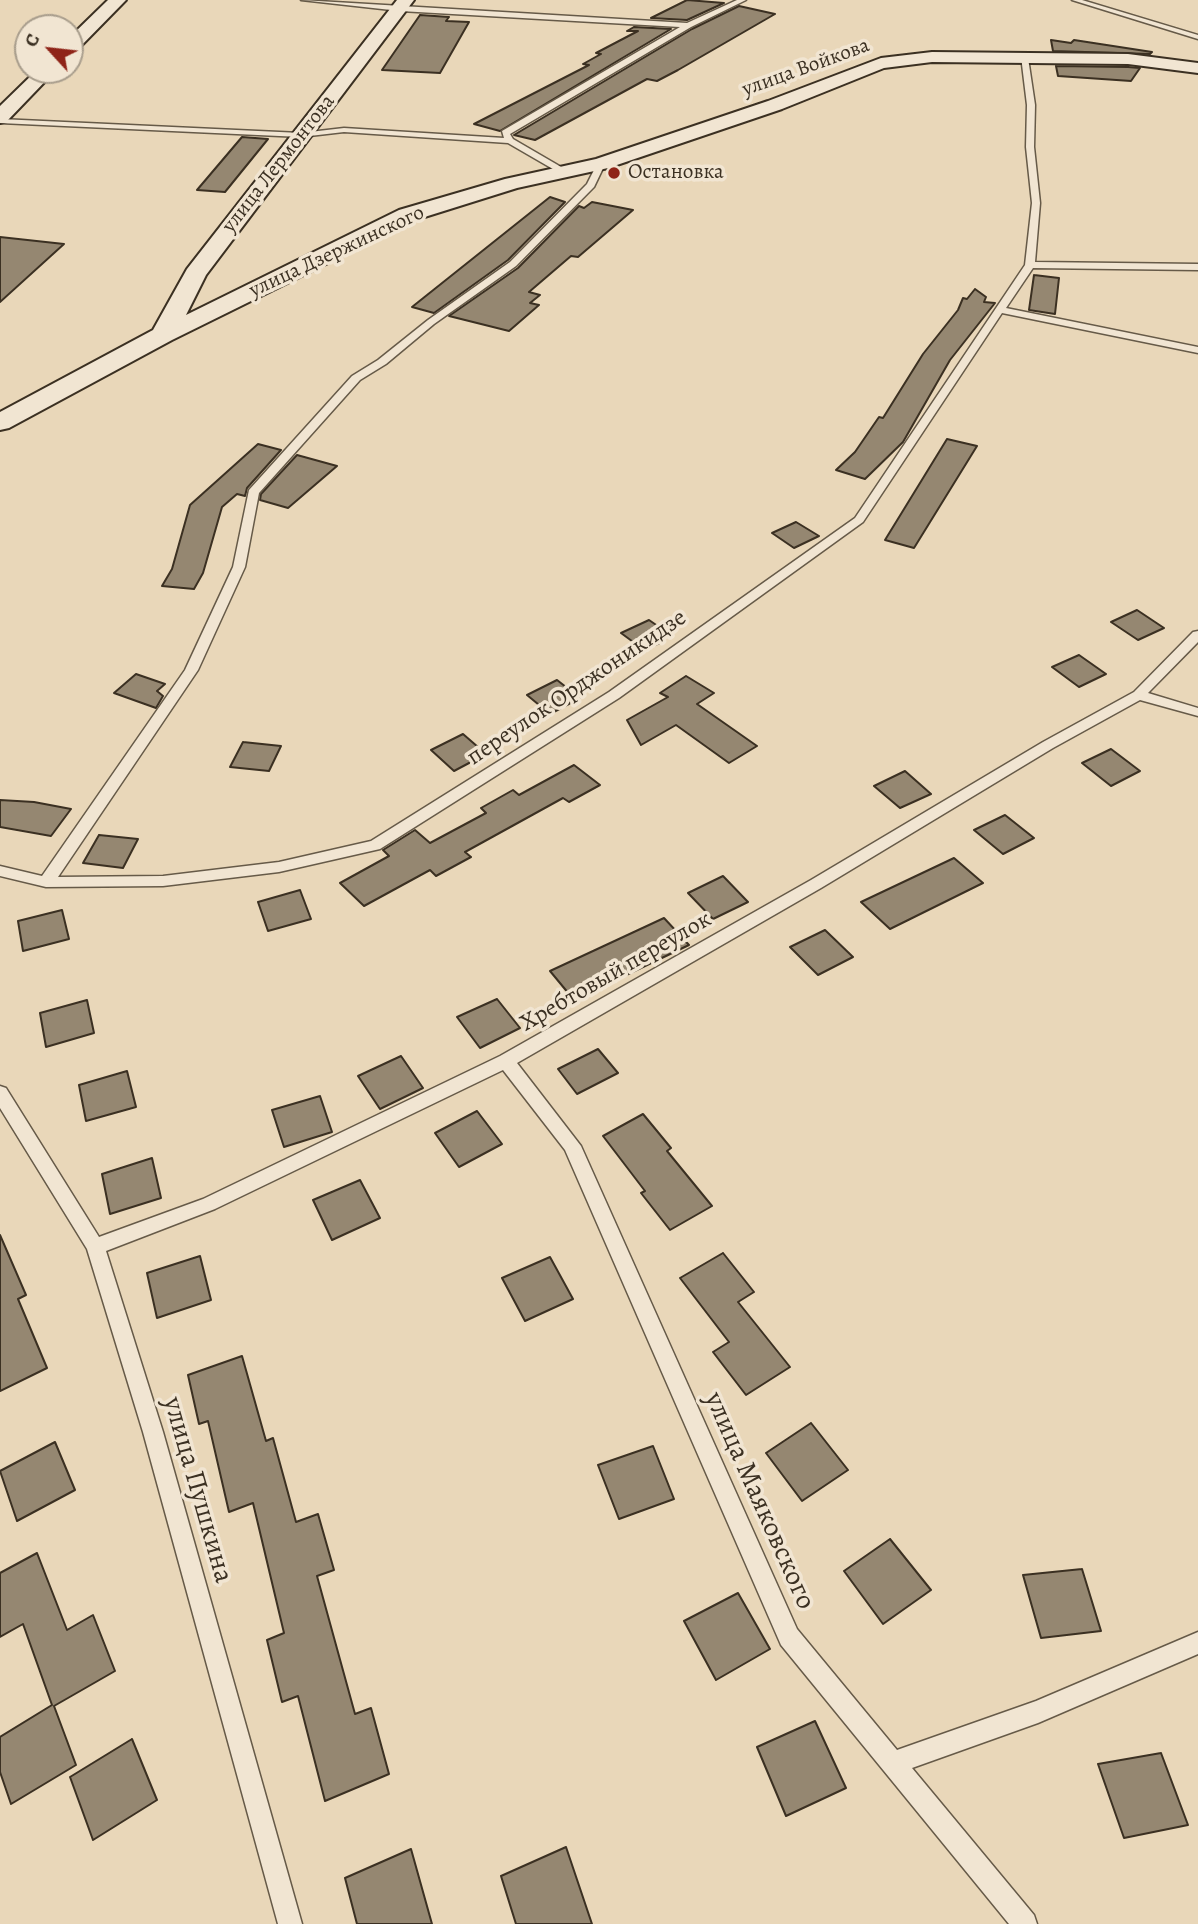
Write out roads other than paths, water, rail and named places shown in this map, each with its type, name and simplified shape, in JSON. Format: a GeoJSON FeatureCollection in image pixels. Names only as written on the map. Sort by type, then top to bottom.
{"type":"FeatureCollection","features":[{"type":"Feature","properties":{"kind":"street"},"geometry":{"type":"LineString","coordinates":[[84,33],[118,0]]}},
{"type":"Feature","properties":{"kind":"street","name":"улица Лермонтова"},"geometry":{"type":"LineString","coordinates":[[163,335],[195,274],[403,4]]}},
{"type":"Feature","properties":{"kind":"street","name":"улица Войкова"},"geometry":{"type":"LineString","coordinates":[[565,173],[601,164],[775,105],[881,63],[932,57],[1128,59],[1198,68]]}},
{"type":"Feature","properties":{"kind":"street"},"geometry":{"type":"LineString","coordinates":[[0,119],[34,84]]}},
{"type":"Feature","properties":{"kind":"street","name":"улица Дзержинского"},"geometry":{"type":"LineString","coordinates":[[0,422],[163,335],[407,215],[512,183],[565,173]]}},
{"type":"Feature","properties":{"kind":"lane"},"geometry":{"type":"LineString","coordinates":[[304,0],[403,4],[688,25]]}},
{"type":"Feature","properties":{"kind":"lane"},"geometry":{"type":"LineString","coordinates":[[510,141],[505,133],[688,25],[743,0]]}},
{"type":"Feature","properties":{"kind":"lane"},"geometry":{"type":"LineString","coordinates":[[1075,0],[1198,37]]}},
{"type":"Feature","properties":{"kind":"lane"},"geometry":{"type":"LineString","coordinates":[[1024,58],[1031,105],[1030,147],[1036,203],[1030,265],[1198,268]]}},
{"type":"Feature","properties":{"kind":"lane"},"geometry":{"type":"LineString","coordinates":[[0,119],[302,135],[344,130],[510,141],[565,173]]}},
{"type":"Feature","properties":{"kind":"lane"},"geometry":{"type":"LineString","coordinates":[[46,882],[191,670],[239,567],[253,492],[356,378],[382,362],[431,322],[513,264],[591,185],[601,164]]}},
{"type":"Feature","properties":{"kind":"lane","name":"переулок Орджоникидзе"},"geometry":{"type":"LineString","coordinates":[[0,872],[46,882],[163,881],[279,867],[375,845],[614,695],[859,520],[1030,265]]}},
{"type":"Feature","properties":{"kind":"lane"},"geometry":{"type":"LineString","coordinates":[[1000,310],[1198,350]]}},
{"type":"Feature","properties":{"kind":"lane","name":"Хребтовый переулок"},"geometry":{"type":"LineString","coordinates":[[95,1247],[208,1203],[506,1061],[816,884],[1048,745],[1139,695],[1198,635]]}},
{"type":"Feature","properties":{"kind":"lane"},"geometry":{"type":"LineString","coordinates":[[1139,695],[1198,712]]}},
{"type":"Feature","properties":{"kind":"lane","name":"улица Маяковского"},"geometry":{"type":"LineString","coordinates":[[506,1061],[572,1146],[789,1637],[1025,1924]]}},
{"type":"Feature","properties":{"kind":"lane","name":"улица Пушкина"},"geometry":{"type":"LineString","coordinates":[[0,1093],[95,1247],[153,1432],[290,1924]]}},
{"type":"Feature","properties":{"kind":"lane"},"geometry":{"type":"LineString","coordinates":[[893,1763],[1038,1712],[1198,1643]]}},
{"type":"Feature","properties":{"kind":"place","name":"Остановка"},"geometry":{"type":"Point","coordinates":[614,173]}}]}
